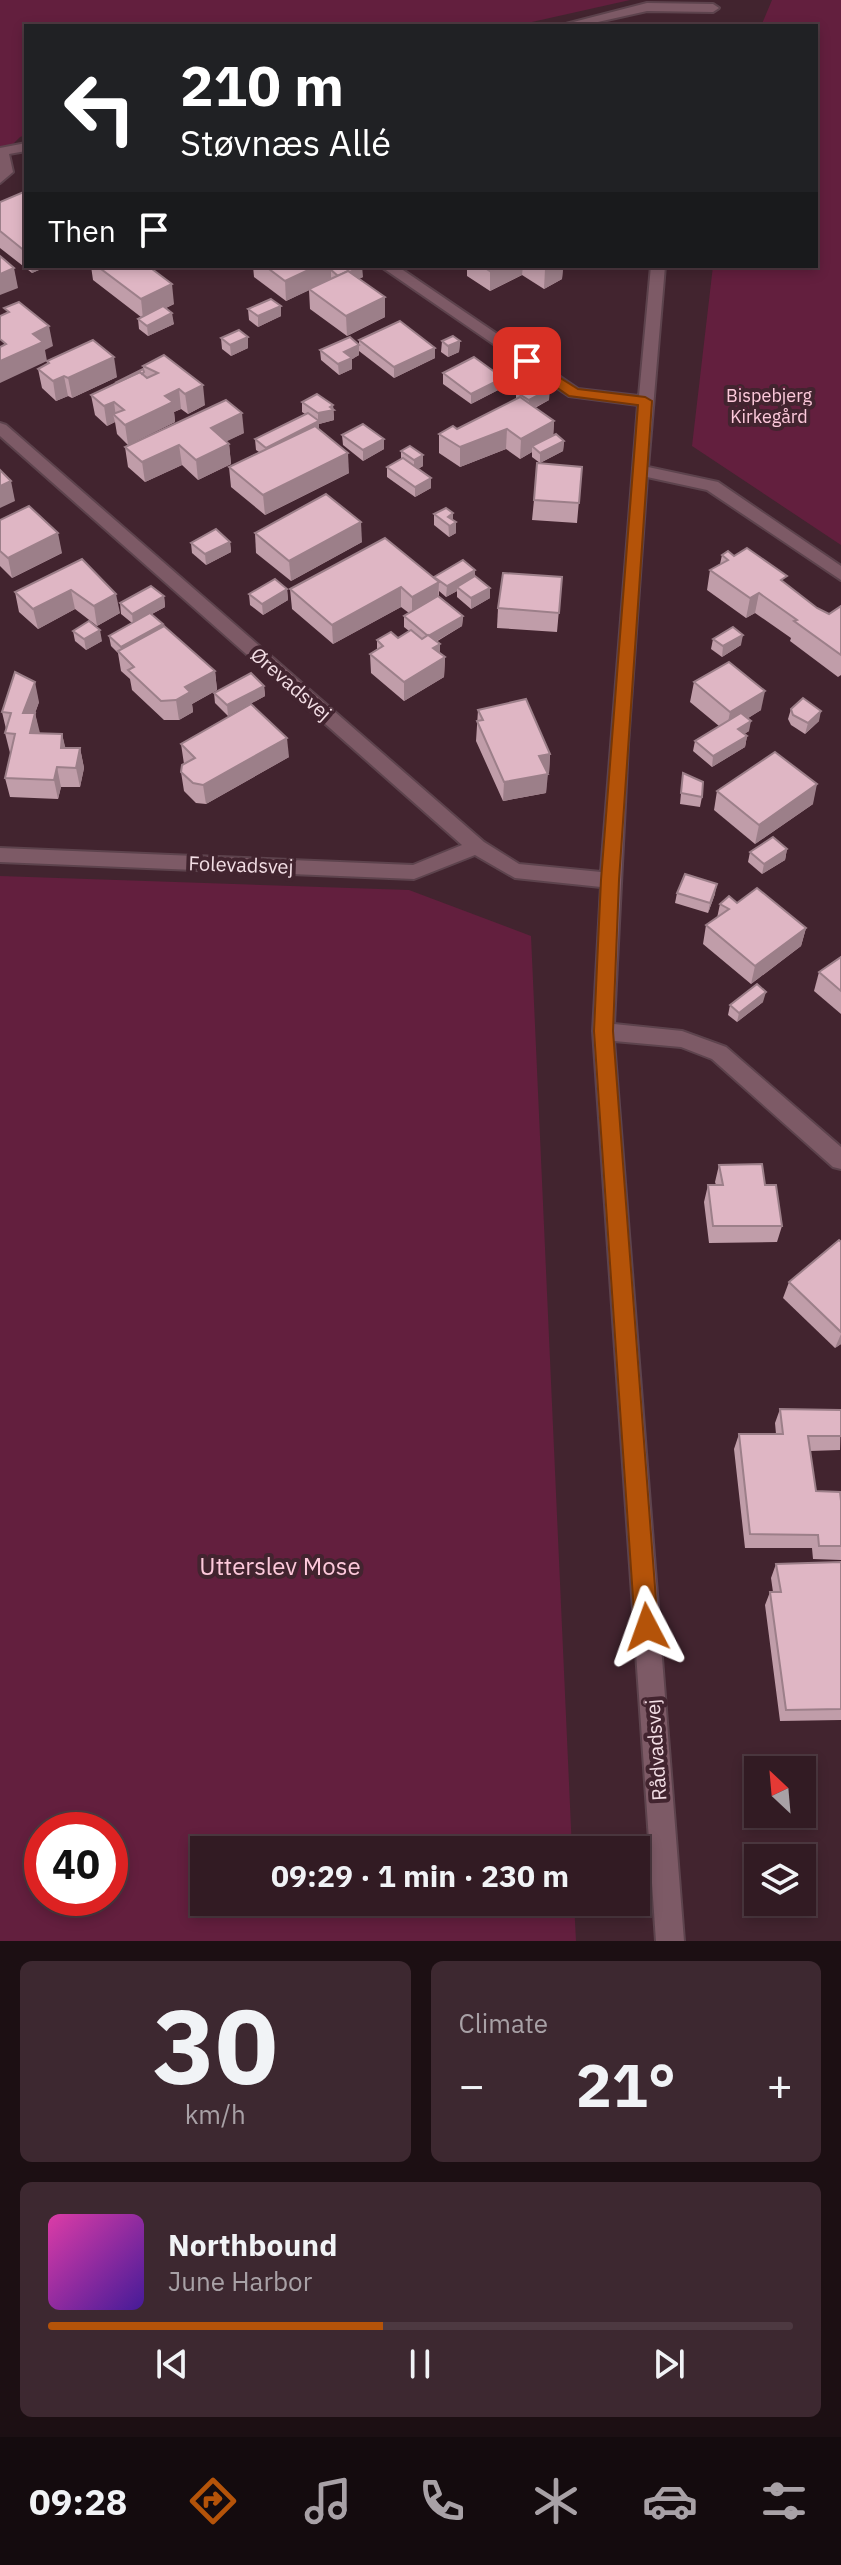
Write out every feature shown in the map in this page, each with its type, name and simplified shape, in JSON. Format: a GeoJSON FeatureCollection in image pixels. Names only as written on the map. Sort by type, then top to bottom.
{"type":"FeatureCollection","features":[{"type":"Feature","properties":{"kind":"street"},"geometry":{"type":"LineString","coordinates":[[573,24],[647,7],[715,4],[708,24]]}},
{"type":"Feature","properties":{"kind":"street"},"geometry":{"type":"LineString","coordinates":[[0,179],[6,172],[1,152],[24,147]]}},
{"type":"Feature","properties":{"kind":"street"},"geometry":{"type":"LineString","coordinates":[[390,268],[574,393],[645,401]]}},
{"type":"Feature","properties":{"kind":"street","name":"Rådvadsvej"},"geometry":{"type":"LineString","coordinates":[[658,268],[639,470],[610,880],[603,1031],[670,1941]]}},
{"type":"Feature","properties":{"kind":"street","name":"Ørevadsvej"},"geometry":{"type":"LineString","coordinates":[[0,428],[477,847],[515,871],[610,880]]}},
{"type":"Feature","properties":{"kind":"street"},"geometry":{"type":"LineString","coordinates":[[639,470],[712,486],[841,574]]}},
{"type":"Feature","properties":{"kind":"street","name":"Folevadsvej"},"geometry":{"type":"LineString","coordinates":[[0,855],[414,872],[477,847]]}},
{"type":"Feature","properties":{"kind":"street"},"geometry":{"type":"LineString","coordinates":[[603,1031],[682,1039],[719,1053],[841,1160]]}},
{"type":"Feature","properties":{"kind":"green space"},"geometry":{"type":"Polygon","coordinates":[[[0,0],[630,0],[523,24],[24,24],[24,136],[0,157],[0,0]]]}},
{"type":"Feature","properties":{"kind":"green space","name":"Bispebjerg Kirkegård"},"geometry":{"type":"Polygon","coordinates":[[[772,0],[841,0],[841,545],[692,446],[713,268],[818,268],[818,24],[762,24],[772,0]]]}},
{"type":"Feature","properties":{"kind":"green space","name":"Utterslev Mose"},"geometry":{"type":"Polygon","coordinates":[[[0,876],[409,890],[531,936],[571,1836],[190,1836],[190,1916],[575,1916],[576,1941],[0,1941],[0,876]]]}},
{"type":"Feature","properties":{"kind":"building"},"geometry":{"type":"Polygon","coordinates":[[[24,192],[24,250],[0,231],[0,202],[24,192]]]}},
{"type":"Feature","properties":{"kind":"building"},"geometry":{"type":"Polygon","coordinates":[[[0,256],[14,268],[0,274],[0,256]]]}},
{"type":"Feature","properties":{"kind":"building"},"geometry":{"type":"Polygon","coordinates":[[[100,268],[151,268],[172,284],[141,299],[100,268]]]}},
{"type":"Feature","properties":{"kind":"building"},"geometry":{"type":"Polygon","coordinates":[[[268,268],[313,268],[285,281],[268,268]]]}},
{"type":"Feature","properties":{"kind":"building"},"geometry":{"type":"Polygon","coordinates":[[[332,268],[358,268],[338,276],[330,269],[332,268]]]}},
{"type":"Feature","properties":{"kind":"building"},"geometry":{"type":"Polygon","coordinates":[[[348,271],[385,297],[346,316],[309,289],[348,271]]]}},
{"type":"Feature","properties":{"kind":"building"},"geometry":{"type":"Polygon","coordinates":[[[271,299],[281,306],[258,316],[248,309],[271,299]]]}},
{"type":"Feature","properties":{"kind":"building"},"geometry":{"type":"Polygon","coordinates":[[[19,302],[49,326],[33,334],[43,342],[0,361],[0,347],[6,344],[0,339],[0,316],[9,312],[4,308],[19,302]]]}},
{"type":"Feature","properties":{"kind":"building"},"geometry":{"type":"Polygon","coordinates":[[[163,306],[172,313],[147,326],[138,319],[163,306]]]}},
{"type":"Feature","properties":{"kind":"building"},"geometry":{"type":"Polygon","coordinates":[[[400,321],[435,348],[394,367],[359,340],[400,321]]]}},
{"type":"Feature","properties":{"kind":"building"},"geometry":{"type":"Polygon","coordinates":[[[239,330],[248,337],[230,345],[221,338],[239,330]]]}},
{"type":"Feature","properties":{"kind":"building"},"geometry":{"type":"Polygon","coordinates":[[[453,336],[460,341],[448,346],[442,341],[453,336]]]}},
{"type":"Feature","properties":{"kind":"building"},"geometry":{"type":"Polygon","coordinates":[[[350,337],[359,345],[344,352],[352,358],[338,364],[320,350],[350,337]]]}},
{"type":"Feature","properties":{"kind":"building"},"geometry":{"type":"Polygon","coordinates":[[[93,340],[114,357],[68,378],[64,376],[53,381],[38,369],[49,363],[47,361],[93,340]]]}},
{"type":"Feature","properties":{"kind":"building"},"geometry":{"type":"Polygon","coordinates":[[[164,355],[203,385],[185,394],[179,389],[165,396],[173,402],[125,425],[113,414],[124,410],[114,402],[104,406],[91,395],[140,372],[147,378],[158,373],[143,366],[164,355]]]}},
{"type":"Feature","properties":{"kind":"building"},"geometry":{"type":"Polygon","coordinates":[[[474,357],[503,378],[471,394],[443,373],[474,357]]]}},
{"type":"Feature","properties":{"kind":"building"},"geometry":{"type":"Polygon","coordinates":[[[537,381],[550,389],[529,400],[516,392],[537,381]]]}},
{"type":"Feature","properties":{"kind":"building"},"geometry":{"type":"Polygon","coordinates":[[[317,394],[333,405],[330,407],[334,410],[318,413],[302,402],[317,394]]]}},
{"type":"Feature","properties":{"kind":"building"},"geometry":{"type":"Polygon","coordinates":[[[520,397],[554,421],[521,439],[507,429],[460,447],[439,434],[453,426],[457,429],[520,397]]]}},
{"type":"Feature","properties":{"kind":"building"},"geometry":{"type":"Polygon","coordinates":[[[226,400],[242,413],[211,428],[229,444],[196,460],[179,445],[142,462],[125,447],[226,400]]]}},
{"type":"Feature","properties":{"kind":"building"},"geometry":{"type":"Polygon","coordinates":[[[308,413],[319,421],[266,448],[255,439],[308,413]]]}},
{"type":"Feature","properties":{"kind":"building"},"geometry":{"type":"Polygon","coordinates":[[[363,424],[384,439],[363,450],[342,435],[363,424]]]}},
{"type":"Feature","properties":{"kind":"building"},"geometry":{"type":"Polygon","coordinates":[[[315,426],[348,453],[263,495],[229,467],[315,426]]]}},
{"type":"Feature","properties":{"kind":"building"},"geometry":{"type":"Polygon","coordinates":[[[556,434],[564,441],[540,453],[532,446],[556,434]]]}},
{"type":"Feature","properties":{"kind":"building"},"geometry":{"type":"Polygon","coordinates":[[[410,446],[423,455],[414,460],[401,451],[410,446]]]}},
{"type":"Feature","properties":{"kind":"building"},"geometry":{"type":"Polygon","coordinates":[[[403,458],[431,478],[415,487],[387,467],[403,458]]]}},
{"type":"Feature","properties":{"kind":"building"},"geometry":{"type":"Polygon","coordinates":[[[537,463],[582,467],[579,503],[534,500],[537,463]]]}},
{"type":"Feature","properties":{"kind":"building"},"geometry":{"type":"Polygon","coordinates":[[[0,470],[11,481],[0,486],[0,470]]]}},
{"type":"Feature","properties":{"kind":"building"},"geometry":{"type":"Polygon","coordinates":[[[326,494],[361,522],[289,561],[255,533],[326,494]]]}},
{"type":"Feature","properties":{"kind":"building"},"geometry":{"type":"Polygon","coordinates":[[[29,506],[58,533],[8,558],[0,551],[0,520],[29,506]]]}},
{"type":"Feature","properties":{"kind":"building"},"geometry":{"type":"Polygon","coordinates":[[[446,508],[453,513],[448,517],[456,522],[450,526],[434,514],[446,508]]]}},
{"type":"Feature","properties":{"kind":"building"},"geometry":{"type":"Polygon","coordinates":[[[216,529],[230,542],[205,554],[191,543],[216,529]]]}},
{"type":"Feature","properties":{"kind":"building"},"geometry":{"type":"Polygon","coordinates":[[[385,538],[439,582],[412,597],[401,587],[332,625],[290,589],[385,538]]]}},
{"type":"Feature","properties":{"kind":"building"},"geometry":{"type":"Polygon","coordinates":[[[747,548],[787,576],[781,580],[817,608],[829,614],[841,606],[841,655],[759,593],[750,598],[710,570],[728,560],[722,555],[728,551],[734,556],[747,548]]]}},
{"type":"Feature","properties":{"kind":"building"},"geometry":{"type":"Polygon","coordinates":[[[82,559],[116,594],[94,606],[71,590],[33,609],[15,592],[82,559]]]}},
{"type":"Feature","properties":{"kind":"building"},"geometry":{"type":"Polygon","coordinates":[[[463,560],[475,570],[447,586],[434,577],[463,560]]]}},
{"type":"Feature","properties":{"kind":"building"},"geometry":{"type":"Polygon","coordinates":[[[503,573],[562,577],[559,613],[498,608],[503,573]]]}},
{"type":"Feature","properties":{"kind":"building"},"geometry":{"type":"Polygon","coordinates":[[[475,576],[490,588],[471,598],[457,587],[475,576]]]}},
{"type":"Feature","properties":{"kind":"building"},"geometry":{"type":"Polygon","coordinates":[[[275,579],[287,589],[262,604],[249,594],[275,579]]]}},
{"type":"Feature","properties":{"kind":"building"},"geometry":{"type":"Polygon","coordinates":[[[151,586],[164,596],[132,614],[120,603],[151,586]]]}},
{"type":"Feature","properties":{"kind":"building"},"geometry":{"type":"Polygon","coordinates":[[[438,596],[463,616],[428,636],[404,616],[438,596]]]}},
{"type":"Feature","properties":{"kind":"building"},"geometry":{"type":"Polygon","coordinates":[[[150,613],[163,624],[121,647],[109,636],[150,613]]]}},
{"type":"Feature","properties":{"kind":"building"},"geometry":{"type":"Polygon","coordinates":[[[89,621],[100,630],[84,639],[73,631],[89,621]]]}},
{"type":"Feature","properties":{"kind":"building"},"geometry":{"type":"Polygon","coordinates":[[[164,626],[215,671],[185,687],[190,692],[176,700],[161,701],[128,670],[134,667],[118,651],[164,626]]]}},
{"type":"Feature","properties":{"kind":"building"},"geometry":{"type":"Polygon","coordinates":[[[733,627],[743,635],[723,646],[713,639],[733,627]]]}},
{"type":"Feature","properties":{"kind":"building"},"geometry":{"type":"Polygon","coordinates":[[[411,630],[422,639],[428,635],[440,644],[433,648],[445,657],[404,682],[370,654],[383,646],[377,640],[391,632],[398,638],[411,630]]]}},
{"type":"Feature","properties":{"kind":"building"},"geometry":{"type":"Polygon","coordinates":[[[729,662],[765,691],[730,712],[694,682],[729,662]]]}},
{"type":"Feature","properties":{"kind":"building"},"geometry":{"type":"Polygon","coordinates":[[[15,672],[35,682],[23,713],[35,713],[30,733],[62,734],[61,748],[80,748],[76,768],[57,767],[54,780],[5,778],[15,734],[5,733],[11,713],[2,712],[15,672]]]}},
{"type":"Feature","properties":{"kind":"building"},"geometry":{"type":"Polygon","coordinates":[[[251,673],[264,686],[227,705],[214,693],[251,673]]]}},
{"type":"Feature","properties":{"kind":"building"},"geometry":{"type":"Polygon","coordinates":[[[803,698],[821,711],[808,723],[793,715],[791,709],[803,698]]]}},
{"type":"Feature","properties":{"kind":"building"},"geometry":{"type":"Polygon","coordinates":[[[526,699],[550,754],[539,756],[548,774],[504,782],[477,721],[483,720],[478,710],[526,699]]]}},
{"type":"Feature","properties":{"kind":"building"},"geometry":{"type":"Polygon","coordinates":[[[251,704],[287,738],[203,785],[193,783],[181,772],[182,765],[195,758],[181,744],[251,704]]]}},
{"type":"Feature","properties":{"kind":"building"},"geometry":{"type":"Polygon","coordinates":[[[741,713],[751,721],[738,729],[747,736],[713,756],[695,741],[741,713]]]}},
{"type":"Feature","properties":{"kind":"building"},"geometry":{"type":"Polygon","coordinates":[[[775,752],[817,784],[759,825],[717,791],[775,752]]]}},
{"type":"Feature","properties":{"kind":"building"},"geometry":{"type":"Polygon","coordinates":[[[683,773],[703,782],[702,797],[681,793],[683,773]]]}},
{"type":"Feature","properties":{"kind":"building"},"geometry":{"type":"Polygon","coordinates":[[[773,837],[787,849],[764,864],[750,852],[773,837]]]}},
{"type":"Feature","properties":{"kind":"building"},"geometry":{"type":"Polygon","coordinates":[[[685,874],[717,884],[710,903],[677,893],[685,874]]]}},
{"type":"Feature","properties":{"kind":"building"},"geometry":{"type":"Polygon","coordinates":[[[757,888],[806,928],[755,966],[706,925],[729,909],[720,904],[729,896],[737,903],[757,888]]]}},
{"type":"Feature","properties":{"kind":"building"},"geometry":{"type":"Polygon","coordinates":[[[841,957],[841,991],[819,972],[841,957]]]}},
{"type":"Feature","properties":{"kind":"building"},"geometry":{"type":"Polygon","coordinates":[[[757,984],[766,992],[739,1013],[730,1005],[757,984]]]}},
{"type":"Feature","properties":{"kind":"building"},"geometry":{"type":"Polygon","coordinates":[[[762,1164],[765,1185],[776,1185],[782,1226],[713,1226],[708,1185],[723,1185],[719,1165],[762,1164]]]}},
{"type":"Feature","properties":{"kind":"building"},"geometry":{"type":"Polygon","coordinates":[[[839,1240],[841,1242],[841,1332],[789,1282],[839,1240]]]}},
{"type":"Feature","properties":{"kind":"building"},"geometry":{"type":"Polygon","coordinates":[[[780,1409],[841,1410],[841,1436],[808,1436],[816,1491],[840,1492],[841,1546],[819,1546],[818,1535],[750,1534],[739,1434],[783,1434],[780,1409]]]}},
{"type":"Feature","properties":{"kind":"building"},"geometry":{"type":"Polygon","coordinates":[[[841,1562],[841,1709],[786,1710],[770,1592],[781,1592],[776,1564],[841,1562]]]}},
{"type":"Feature","properties":{"kind":"route"},"geometry":{"type":"LineString","coordinates":[[527,361],[574,393],[645,401],[610,880],[603,1031],[647,1627]]}}]}
